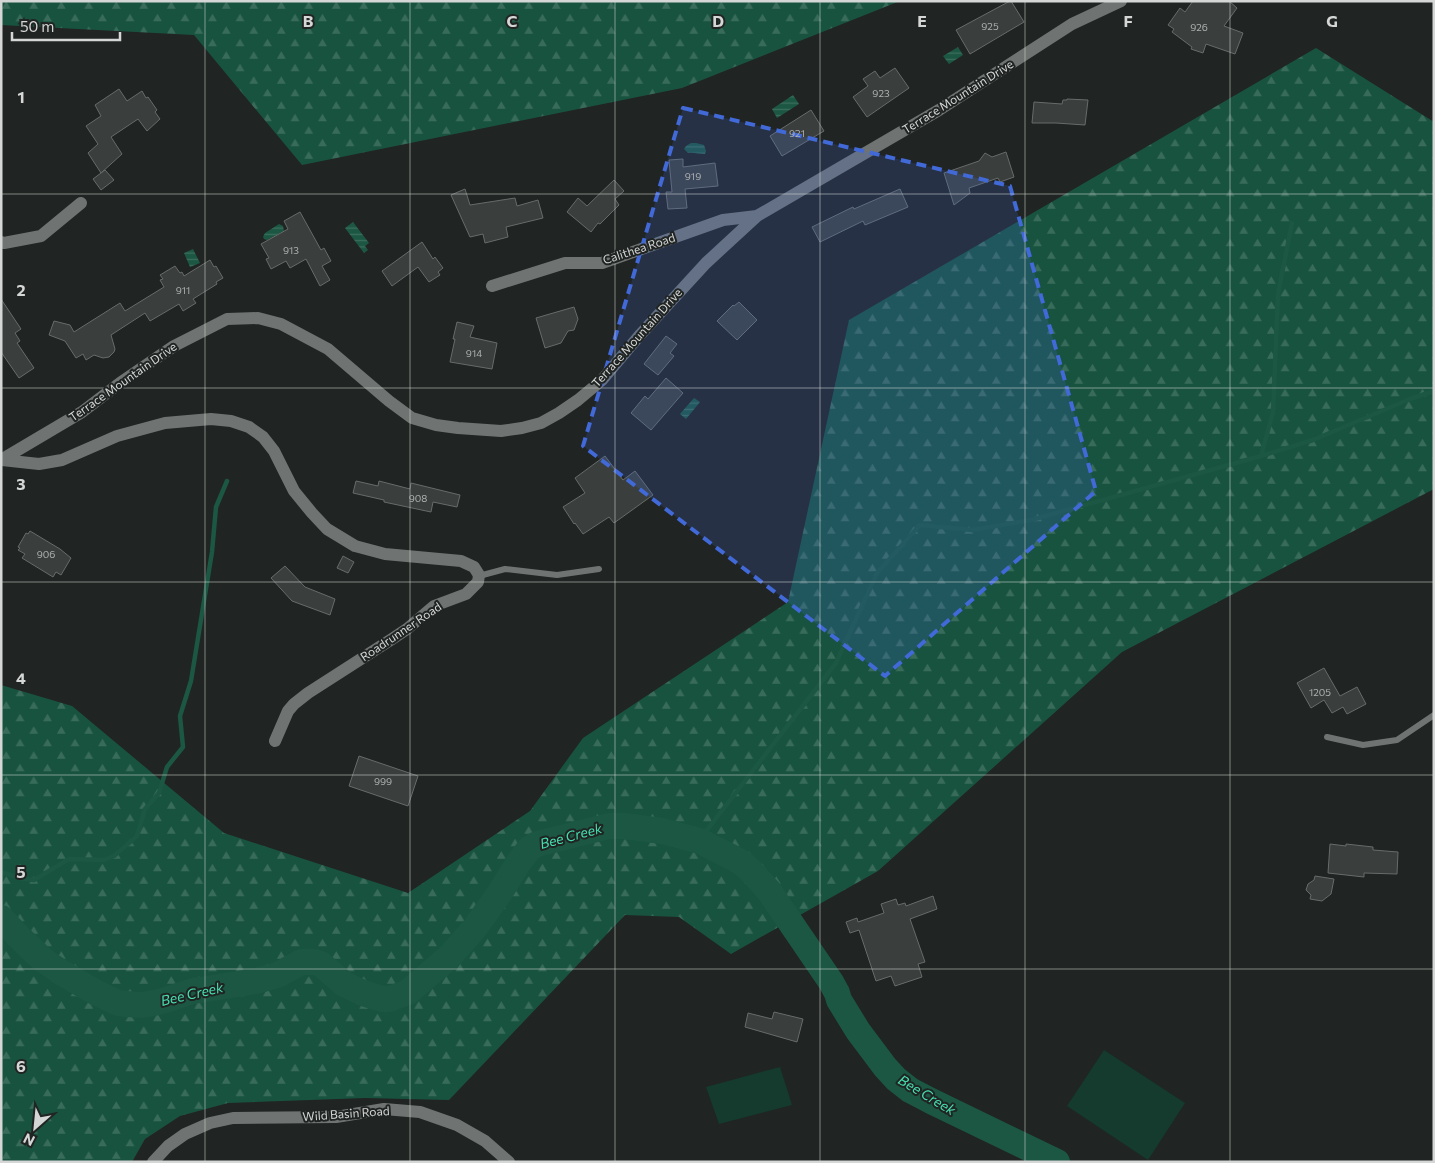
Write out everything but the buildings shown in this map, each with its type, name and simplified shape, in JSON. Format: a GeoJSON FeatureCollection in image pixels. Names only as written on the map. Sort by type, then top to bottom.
{"type":"FeatureCollection","features":[{"type":"Feature","properties":{"kind":"street","name":"Terrace Mountain Drive"},"geometry":{"type":"LineString","coordinates":[[1,460],[82,412],[174,346],[227,319],[258,318],[281,324],[328,349],[412,418],[436,425],[501,431],[541,423],[578,400],[602,380],[639,336],[706,263],[757,216],[940,110],[1072,24],[1121,1]]}},
{"type":"Feature","properties":{"kind":"street"},"geometry":{"type":"LineString","coordinates":[[1,242],[41,236],[81,203]]}},
{"type":"Feature","properties":{"kind":"street","name":"Calithea Road"},"geometry":{"type":"LineString","coordinates":[[492,286],[565,263],[602,263],[723,220],[757,216]]}},
{"type":"Feature","properties":{"kind":"street"},"geometry":{"type":"LineString","coordinates":[[1,460],[39,464],[54,462],[117,436],[165,423],[211,418],[231,421],[249,427],[263,437],[274,451],[294,491],[327,529],[355,546],[385,554],[461,561],[474,568],[479,576]]}},
{"type":"Feature","properties":{"kind":"street","name":"Roadrunner Road"},"geometry":{"type":"LineString","coordinates":[[275,740],[288,711],[294,704],[407,629],[434,606],[466,594],[478,582],[479,576]]}},
{"type":"Feature","properties":{"kind":"street","name":"Wild Basin Road"},"geometry":{"type":"LineString","coordinates":[[153,1162],[168,1146],[186,1134],[210,1124],[233,1118],[336,1117],[384,1110],[420,1112],[457,1125],[485,1141],[509,1162]]}},
{"type":"Feature","properties":{"kind":"lane"},"geometry":{"type":"LineString","coordinates":[[479,576],[505,569],[556,575],[599,569]]}},
{"type":"Feature","properties":{"kind":"lane"},"geometry":{"type":"LineString","coordinates":[[1326,737],[1363,744],[1397,740],[1434,715]]}},
{"type":"Feature","properties":{"kind":"highlighted area"},"geometry":{"type":"Polygon","coordinates":[[[683,108],[1010,186],[1096,491],[885,676],[583,446],[683,108]]]}},
{"type":"Feature","properties":{"kind":"shaded area"},"geometry":{"type":"Polygon","coordinates":[[[958,47],[963,55],[949,64],[943,56],[958,47]]]}},
{"type":"Feature","properties":{"kind":"shaded area"},"geometry":{"type":"Polygon","coordinates":[[[793,95],[799,104],[777,118],[772,109],[793,95]]]}},
{"type":"Feature","properties":{"kind":"shaded area"},"geometry":{"type":"Polygon","coordinates":[[[691,143],[704,145],[705,154],[688,153],[684,149],[691,143]]]}},
{"type":"Feature","properties":{"kind":"shaded area"},"geometry":{"type":"Polygon","coordinates":[[[353,222],[369,243],[365,246],[368,250],[364,253],[345,228],[353,222]]]}},
{"type":"Feature","properties":{"kind":"shaded area"},"geometry":{"type":"Polygon","coordinates":[[[279,224],[283,226],[284,231],[267,240],[264,239],[265,233],[279,224]]]}},
{"type":"Feature","properties":{"kind":"shaded area"},"geometry":{"type":"Polygon","coordinates":[[[193,249],[200,263],[190,267],[184,253],[193,249]]]}},
{"type":"Feature","properties":{"kind":"shaded area"},"geometry":{"type":"Polygon","coordinates":[[[694,398],[700,402],[686,419],[680,414],[694,398]]]}},
{"type":"Feature","properties":{"kind":"shaded area"},"geometry":{"type":"Polygon","coordinates":[[[1104,1050],[1185,1103],[1148,1160],[1067,1106],[1104,1050]]]}},
{"type":"Feature","properties":{"kind":"shaded area"},"geometry":{"type":"Polygon","coordinates":[[[780,1067],[792,1105],[719,1124],[706,1087],[780,1067]]]}},
{"type":"Feature","properties":{"kind":"green space"},"geometry":{"type":"Polygon","coordinates":[[[1,1],[900,1],[682,88],[302,165],[194,35],[1,25],[1,1]]]}},
{"type":"Feature","properties":{"kind":"green space"},"geometry":{"type":"Polygon","coordinates":[[[1316,48],[1434,122],[1434,489],[1122,652],[878,871],[731,954],[679,917],[625,915],[449,1100],[365,1098],[228,1103],[180,1116],[145,1139],[132,1162],[1,1162],[1,685],[72,706],[224,833],[408,893],[530,811],[583,738],[788,602],[849,320],[1316,48]]]}},
{"type":"Feature","properties":{"kind":"waterway"},"geometry":{"type":"LineString","coordinates":[[700,841],[836,663],[877,573],[920,525],[972,530],[1031,520],[1261,456],[1273,412],[1278,294],[1292,223]]}},
{"type":"Feature","properties":{"kind":"waterway"},"geometry":{"type":"LineString","coordinates":[[1261,456],[1313,440],[1410,399],[1434,391]]}},
{"type":"Feature","properties":{"kind":"waterway"},"geometry":{"type":"LineString","coordinates":[[1,872],[23,879],[34,880],[69,859],[104,860],[114,856],[137,836],[145,809],[159,793],[167,767],[183,747],[180,716],[191,681],[212,552],[216,507],[227,481]]}},
{"type":"Feature","properties":{"kind":"waterway","name":"Bee Creek"},"geometry":{"type":"LineString","coordinates":[[1,918],[42,959],[95,992],[118,1003],[142,1005],[159,1002],[193,991],[256,981],[278,975],[301,962],[321,964],[344,984],[363,993],[382,999],[390,999],[408,992],[449,957],[474,929],[529,849],[537,844],[609,826],[662,831],[700,841],[739,861],[749,869],[769,891],[831,982],[839,1000],[858,1031],[896,1079],[910,1090],[931,1101],[1057,1162]]}}]}
